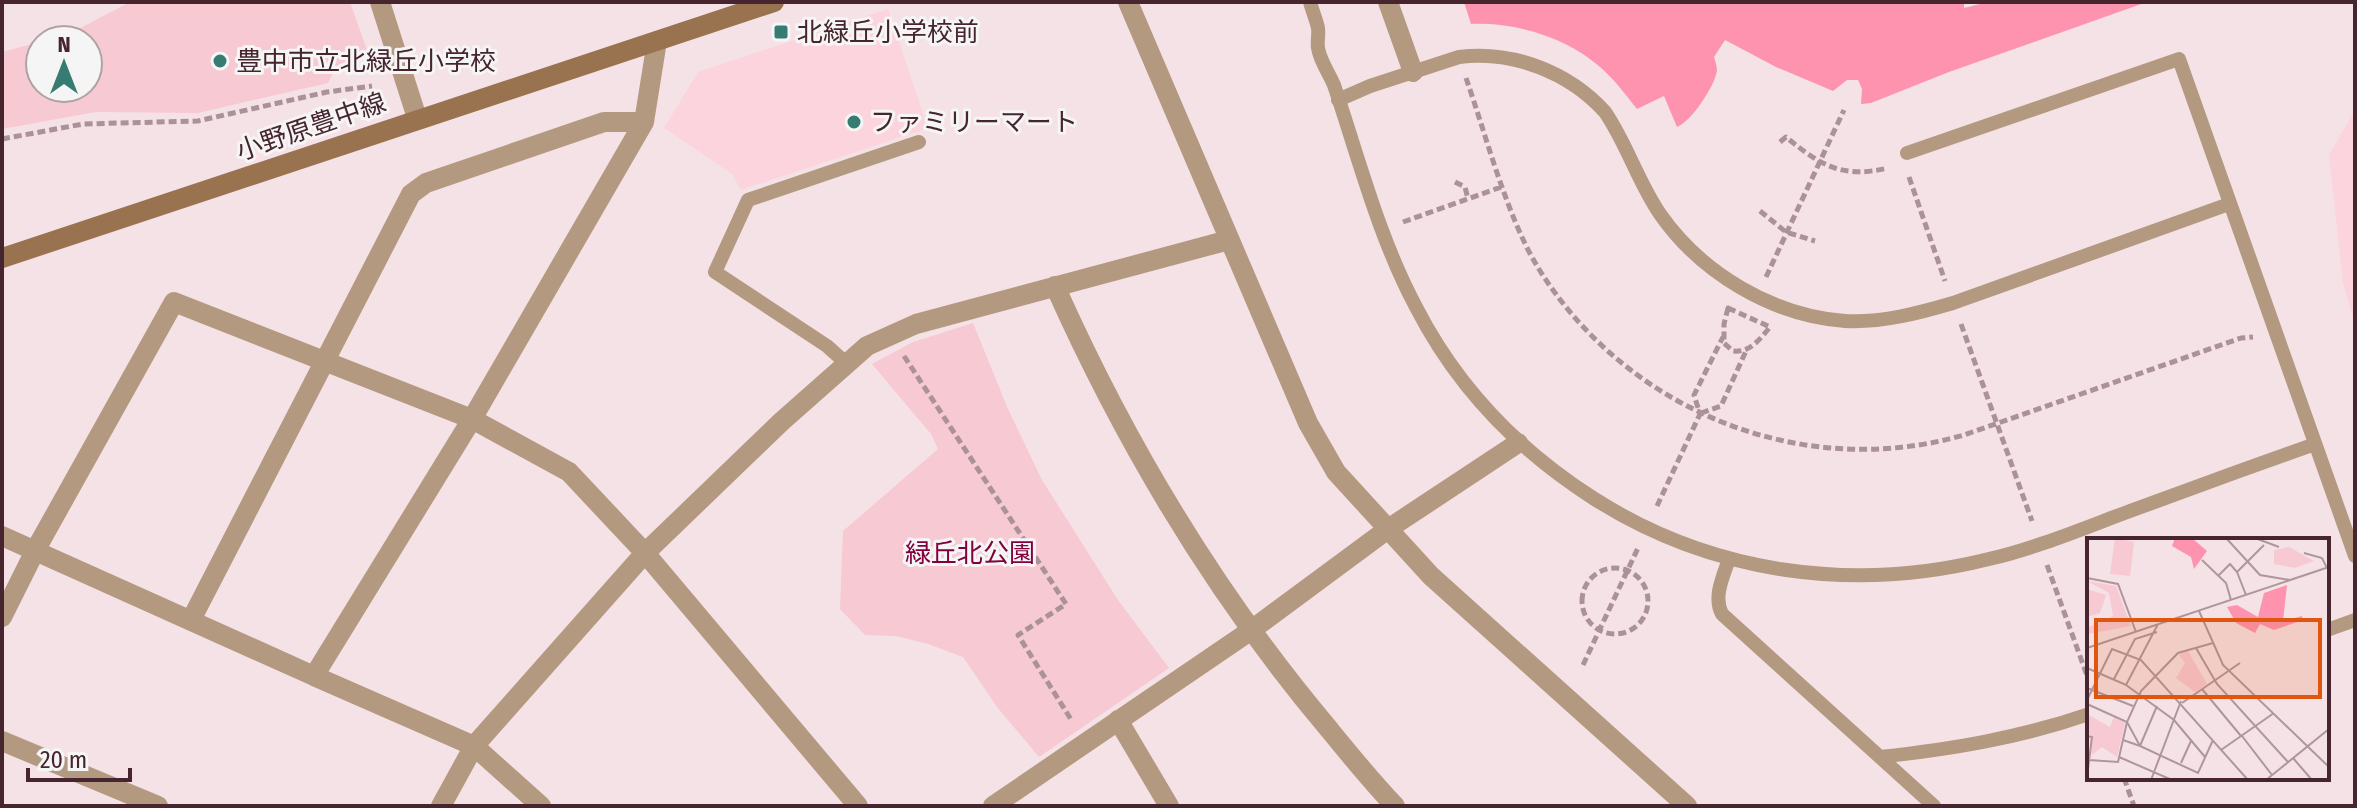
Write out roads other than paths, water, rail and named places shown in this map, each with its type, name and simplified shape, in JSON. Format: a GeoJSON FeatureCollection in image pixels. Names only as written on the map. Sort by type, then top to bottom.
{"type":"FeatureCollection","features":[{"type":"Feature","properties":{"kind":"street"},"geometry":{"type":"LineString","coordinates":[[380,2],[417,118]]}},
{"type":"Feature","properties":{"kind":"street","name":"小野原豊中線"},"geometry":{"type":"LineString","coordinates":[[2,258],[774,2]]}},
{"type":"Feature","properties":{"kind":"street"},"geometry":{"type":"LineString","coordinates":[[1128,2],[1308,423],[1336,472],[1431,576],[1687,806]]}},
{"type":"Feature","properties":{"kind":"street"},"geometry":{"type":"LineString","coordinates":[[1388,2],[1413,72]]}},
{"type":"Feature","properties":{"kind":"street"},"geometry":{"type":"LineString","coordinates":[[314,676],[472,419],[644,122],[657,41]]}},
{"type":"Feature","properties":{"kind":"street"},"geometry":{"type":"LineString","coordinates":[[191,620],[411,194],[426,183],[604,122],[644,122]]}},
{"type":"Feature","properties":{"kind":"street"},"geometry":{"type":"LineString","coordinates":[[441,806],[474,746],[645,553],[781,422],[867,346],[916,324],[1229,240]]}},
{"type":"Feature","properties":{"kind":"street"},"geometry":{"type":"LineString","coordinates":[[1055,286],[1088,361],[1153,481],[1250,631],[1278,669],[1395,806]]}},
{"type":"Feature","properties":{"kind":"street"},"geometry":{"type":"LineString","coordinates":[[2,617],[36,549],[174,302],[472,419],[569,472],[645,553],[858,806]]}},
{"type":"Feature","properties":{"kind":"street"},"geometry":{"type":"LineString","coordinates":[[993,806],[1250,631],[1388,529],[1518,443]]}},
{"type":"Feature","properties":{"kind":"street"},"geometry":{"type":"LineString","coordinates":[[2,536],[474,746],[541,806]]}},
{"type":"Feature","properties":{"kind":"street"},"geometry":{"type":"LineString","coordinates":[[1118,720],[1169,806]]}},
{"type":"Feature","properties":{"kind":"street"},"geometry":{"type":"LineString","coordinates":[[2,741],[158,806]]}},
{"type":"Feature","properties":{"kind":"lane"},"geometry":{"type":"LineString","coordinates":[[1310,2],[1318,28],[1318,50],[1383,230],[1406,287],[1438,346],[1460,379],[1518,443],[1570,484],[1646,530],[1729,559],[1810,574],[1885,575],[1964,565],[2040,544],[2315,444]]}},
{"type":"Feature","properties":{"kind":"lane"},"geometry":{"type":"LineString","coordinates":[[1338,100],[1459,57],[1487,55],[1523,61],[1555,74],[1594,100],[1612,122],[1649,197],[1680,239],[1715,272],[1784,308],[1845,321],[1882,319],[1953,303],[2229,204]]}},
{"type":"Feature","properties":{"kind":"lane"},"geometry":{"type":"LineString","coordinates":[[1905,158],[2179,59],[2355,556]]}},
{"type":"Feature","properties":{"kind":"lane"},"geometry":{"type":"LineString","coordinates":[[847,364],[827,346],[715,272],[748,200],[919,142]]}},
{"type":"Feature","properties":{"kind":"lane"},"geometry":{"type":"LineString","coordinates":[[1729,559],[1718,596],[1722,614],[1934,806]]}},
{"type":"Feature","properties":{"kind":"lane"},"geometry":{"type":"LineString","coordinates":[[2329,629],[2355,620]]}},
{"type":"Feature","properties":{"kind":"lane"},"geometry":{"type":"LineString","coordinates":[[1880,757],[1993,742],[2087,715]]}},
{"type":"Feature","properties":{"kind":"place","name":"北緑丘小学校前"},"geometry":{"type":"Point","coordinates":[781,32]}},
{"type":"Feature","properties":{"kind":"place","name":"豊中市立北緑丘小学校"},"geometry":{"type":"Point","coordinates":[220,61]}},
{"type":"Feature","properties":{"kind":"place","name":"ファミリーマート"},"geometry":{"type":"Point","coordinates":[854,122]}},
{"type":"Feature","properties":{"kind":"park label","name":"緑丘北公園"},"geometry":{"type":"Point","coordinates":[970,553]}}]}
